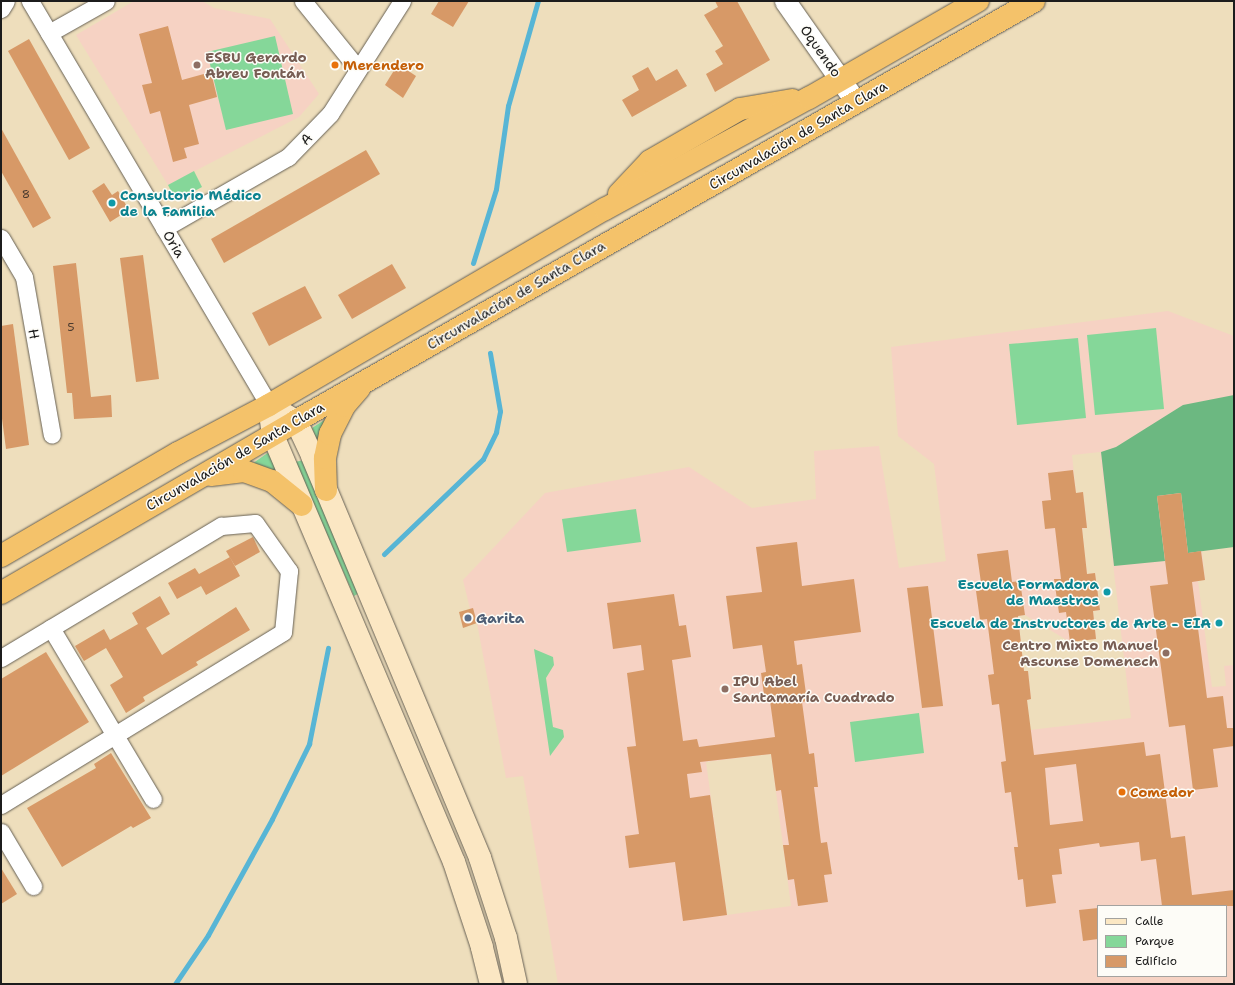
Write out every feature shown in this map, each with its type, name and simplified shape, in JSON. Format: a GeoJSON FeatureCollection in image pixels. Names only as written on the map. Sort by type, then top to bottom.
{"type":"FeatureCollection","features":[{"type":"Feature","properties":{"kind":"highway","name":"Circunvalación de Santa Clara"},"geometry":{"type":"LineString","coordinates":[[1,556],[178,453],[269,405],[605,209],[650,161],[740,109],[809,98],[978,1]]}},
{"type":"Feature","properties":{"kind":"highway","name":"Circunvalación de Santa Clara"},"geometry":{"type":"LineString","coordinates":[[1,593],[368,379],[1034,1]]}},
{"type":"Feature","properties":{"kind":"highway"},"geometry":{"type":"LineString","coordinates":[[326,490],[325,458],[330,434],[344,406],[368,379]]}},
{"type":"Feature","properties":{"kind":"highway"},"geometry":{"type":"LineString","coordinates":[[194,480],[221,472],[244,471],[272,481],[302,505]]}},
{"type":"Feature","properties":{"kind":"main road"},"geometry":{"type":"LineString","coordinates":[[269,405],[296,421],[326,490],[480,858],[506,938],[516,984]]}},
{"type":"Feature","properties":{"kind":"main road"},"geometry":{"type":"LineString","coordinates":[[269,405],[273,435],[454,862],[482,947],[491,984]]}},
{"type":"Feature","properties":{"kind":"street"},"geometry":{"type":"LineString","coordinates":[[1,9],[6,1]]}},
{"type":"Feature","properties":{"kind":"street","name":"Oria"},"geometry":{"type":"LineString","coordinates":[[30,1],[269,405]]}},
{"type":"Feature","properties":{"kind":"street"},"geometry":{"type":"LineString","coordinates":[[49,33],[106,1]]}},
{"type":"Feature","properties":{"kind":"street"},"geometry":{"type":"LineString","coordinates":[[303,1],[358,68]]}},
{"type":"Feature","properties":{"kind":"street","name":"A"},"geometry":{"type":"LineString","coordinates":[[164,228],[288,157],[330,114],[402,1]]}},
{"type":"Feature","properties":{"kind":"street","name":"Oquendo"},"geometry":{"type":"LineString","coordinates":[[785,1],[856,102]]}},
{"type":"Feature","properties":{"kind":"street","name":"H"},"geometry":{"type":"LineString","coordinates":[[1,238],[24,277],[52,435]]}},
{"type":"Feature","properties":{"kind":"street"},"geometry":{"type":"LineString","coordinates":[[1,658],[221,526],[255,523],[289,571],[283,632],[1,805]]}},
{"type":"Feature","properties":{"kind":"street"},"geometry":{"type":"LineString","coordinates":[[51,628],[153,799]]}},
{"type":"Feature","properties":{"kind":"street"},"geometry":{"type":"LineString","coordinates":[[1,832],[33,886]]}},
{"type":"Feature","properties":{"kind":"shaded area","name":"ESBU Gerardo Abreu Fontán"},"geometry":{"type":"Polygon","coordinates":[[[134,1],[202,1],[214,8],[270,19],[319,94],[299,117],[168,185],[76,35],[134,1]]]}},
{"type":"Feature","properties":{"kind":"shaded area"},"geometry":{"type":"Polygon","coordinates":[[[1168,311],[1234,336],[1234,547],[1202,551],[1205,580],[1198,581],[1212,687],[1226,686],[1224,666],[1234,665],[1234,984],[558,984],[523,776],[506,778],[477,623],[473,609],[470,609],[463,580],[545,493],[689,467],[752,508],[816,499],[814,451],[879,446],[899,568],[946,561],[934,464],[898,436],[891,347],[1168,311]],[[1100,452],[1072,455],[1076,493],[1083,492],[1087,528],[1082,529],[1087,574],[1095,573],[1100,610],[1093,611],[1096,639],[1070,642],[1025,615],[1018,616],[1024,671],[1028,671],[1031,699],[1027,700],[1030,730],[1131,718],[1100,452]],[[771,754],[706,762],[727,915],[791,906],[771,754]]]}},
{"type":"Feature","properties":{"kind":"green space"},"geometry":{"type":"Polygon","coordinates":[[[275,36],[293,114],[226,130],[207,52],[275,36]]]}},
{"type":"Feature","properties":{"kind":"green space"},"geometry":{"type":"Polygon","coordinates":[[[194,171],[202,187],[176,201],[168,185],[194,171]]]}},
{"type":"Feature","properties":{"kind":"green space"},"geometry":{"type":"Polygon","coordinates":[[[1156,328],[1164,409],[1095,415],[1087,335],[1156,328]]]}},
{"type":"Feature","properties":{"kind":"green space"},"geometry":{"type":"Polygon","coordinates":[[[1078,338],[1086,418],[1017,425],[1009,344],[1078,338]]]}},
{"type":"Feature","properties":{"kind":"green space"},"geometry":{"type":"Polygon","coordinates":[[[1234,395],[1234,547],[1188,553],[1181,493],[1157,496],[1165,561],[1114,566],[1101,452],[1116,447],[1183,405],[1234,395]]]}},
{"type":"Feature","properties":{"kind":"green space"},"geometry":{"type":"Polygon","coordinates":[[[329,417],[319,446],[312,428],[329,417]]]}},
{"type":"Feature","properties":{"kind":"green space"},"geometry":{"type":"Polygon","coordinates":[[[269,452],[279,475],[252,464],[269,452]]]}},
{"type":"Feature","properties":{"kind":"green space"},"geometry":{"type":"Polygon","coordinates":[[[304,460],[359,593],[354,596],[295,462],[304,460]]]}},
{"type":"Feature","properties":{"kind":"green space"},"geometry":{"type":"Polygon","coordinates":[[[636,509],[641,542],[567,552],[562,519],[636,509]]]}},
{"type":"Feature","properties":{"kind":"green space"},"geometry":{"type":"Polygon","coordinates":[[[534,649],[553,657],[554,665],[546,678],[553,727],[563,730],[564,737],[550,756],[534,649]]]}},
{"type":"Feature","properties":{"kind":"green space"},"geometry":{"type":"Polygon","coordinates":[[[919,713],[924,753],[855,762],[850,722],[919,713]]]}},
{"type":"Feature","properties":{"kind":"building"},"geometry":{"type":"Polygon","coordinates":[[[439,1],[469,1],[453,27],[431,14],[439,1]]]}},
{"type":"Feature","properties":{"kind":"building"},"geometry":{"type":"Polygon","coordinates":[[[715,1],[737,1],[770,60],[715,92],[706,74],[723,64],[715,51],[723,46],[704,15],[718,7],[715,1]]]}},
{"type":"Feature","properties":{"kind":"building"},"geometry":{"type":"Polygon","coordinates":[[[168,26],[182,80],[211,72],[217,97],[189,105],[199,144],[184,148],[187,158],[173,162],[160,111],[150,114],[142,85],[152,83],[139,34],[168,26]]]}},
{"type":"Feature","properties":{"kind":"building"},"geometry":{"type":"Polygon","coordinates":[[[29,39],[90,148],[69,160],[8,51],[29,39]]]}},
{"type":"Feature","properties":{"kind":"building"},"geometry":{"type":"Polygon","coordinates":[[[398,64],[416,76],[403,98],[385,85],[398,64]]]}},
{"type":"Feature","properties":{"kind":"building"},"geometry":{"type":"Polygon","coordinates":[[[648,67],[656,81],[677,69],[687,86],[632,117],[622,100],[639,90],[632,76],[648,67]]]}},
{"type":"Feature","properties":{"kind":"building"},"geometry":{"type":"Polygon","coordinates":[[[1,128],[51,218],[33,228],[1,171],[1,128]]]}},
{"type":"Feature","properties":{"kind":"building"},"geometry":{"type":"Polygon","coordinates":[[[366,150],[380,174],[224,263],[211,239],[366,150]]]}},
{"type":"Feature","properties":{"kind":"building","name":"Consultorio Médico de la Familia"},"geometry":{"type":"Polygon","coordinates":[[[104,183],[112,195],[118,191],[129,210],[110,222],[92,191],[104,183]]]}},
{"type":"Feature","properties":{"kind":"building"},"geometry":{"type":"Polygon","coordinates":[[[143,255],[159,379],[136,382],[120,258],[143,255]]]}},
{"type":"Feature","properties":{"kind":"building"},"geometry":{"type":"Polygon","coordinates":[[[76,263],[91,397],[111,395],[112,417],[74,419],[72,393],[67,393],[53,266],[76,263]]]}},
{"type":"Feature","properties":{"kind":"building"},"geometry":{"type":"Polygon","coordinates":[[[392,264],[406,288],[352,319],[338,295],[392,264]]]}},
{"type":"Feature","properties":{"kind":"building"},"geometry":{"type":"Polygon","coordinates":[[[305,286],[322,318],[269,346],[252,313],[305,286]]]}},
{"type":"Feature","properties":{"kind":"building"},"geometry":{"type":"Polygon","coordinates":[[[13,324],[29,445],[6,449],[1,411],[1,326],[13,324]]]}},
{"type":"Feature","properties":{"kind":"building"},"geometry":{"type":"Polygon","coordinates":[[[1073,470],[1076,493],[1083,492],[1087,528],[1082,528],[1087,574],[1095,573],[1100,610],[1093,611],[1096,639],[1070,642],[1066,612],[1059,613],[1054,579],[1061,579],[1055,528],[1045,529],[1042,501],[1051,500],[1048,473],[1073,470]]]}},
{"type":"Feature","properties":{"kind":"building"},"geometry":{"type":"Polygon","coordinates":[[[1181,493],[1188,553],[1201,551],[1205,580],[1192,582],[1207,698],[1223,696],[1227,728],[1234,728],[1234,746],[1213,749],[1218,787],[1193,790],[1185,725],[1169,727],[1150,586],[1168,584],[1157,496],[1181,493]]]}},
{"type":"Feature","properties":{"kind":"building"},"geometry":{"type":"Polygon","coordinates":[[[253,537],[260,552],[235,566],[226,551],[253,537]]]}},
{"type":"Feature","properties":{"kind":"building"},"geometry":{"type":"Polygon","coordinates":[[[797,542],[802,586],[854,579],[861,632],[794,641],[797,665],[802,664],[807,701],[802,702],[809,754],[814,753],[818,787],[814,787],[821,843],[827,842],[832,874],[824,875],[828,902],[798,906],[794,879],[788,880],[783,845],[789,845],[781,790],[776,791],[771,754],[700,762],[702,772],[687,774],[690,798],[710,795],[727,915],[683,921],[675,862],[629,868],[625,836],[639,834],[627,747],[636,746],[627,673],[644,670],[641,645],[613,649],[607,603],[674,594],[679,626],[686,625],[691,657],[672,660],[683,741],[697,739],[699,747],[775,737],[770,701],[765,702],[761,673],[766,672],[762,645],[733,649],[726,596],[762,592],[756,547],[797,542]]]}},
{"type":"Feature","properties":{"kind":"building"},"geometry":{"type":"Polygon","coordinates":[[[1008,550],[1012,582],[1020,581],[1025,615],[1018,616],[1024,671],[1028,671],[1031,699],[1027,700],[1034,755],[1144,742],[1146,756],[1160,754],[1171,838],[1185,836],[1192,895],[1234,890],[1234,906],[1162,905],[1156,859],[1141,861],[1139,842],[1100,847],[1099,843],[1059,849],[1062,874],[1052,875],[1056,903],[1026,907],[1023,879],[1018,880],[1014,847],[1018,847],[1011,792],[1005,793],[1001,762],[1006,761],[999,704],[992,705],[988,675],[994,674],[987,619],[980,620],[976,591],[982,590],[977,554],[1008,550]],[[1076,764],[1045,768],[1050,825],[1083,821],[1076,764]]]}},
{"type":"Feature","properties":{"kind":"building"},"geometry":{"type":"Polygon","coordinates":[[[230,557],[240,576],[206,595],[201,586],[177,599],[168,583],[195,568],[199,574],[230,557]]]}},
{"type":"Feature","properties":{"kind":"building"},"geometry":{"type":"Polygon","coordinates":[[[928,586],[943,706],[922,708],[907,588],[928,586]]]}},
{"type":"Feature","properties":{"kind":"building"},"geometry":{"type":"Polygon","coordinates":[[[160,596],[170,614],[146,628],[162,655],[236,607],[250,630],[196,662],[198,665],[143,697],[145,701],[126,713],[110,685],[123,677],[106,648],[84,661],[75,646],[104,629],[110,640],[138,624],[132,613],[160,596]]]}},
{"type":"Feature","properties":{"kind":"building","name":"Garita"},"geometry":{"type":"Polygon","coordinates":[[[473,608],[477,623],[463,628],[459,612],[473,608]]]}},
{"type":"Feature","properties":{"kind":"building"},"geometry":{"type":"Polygon","coordinates":[[[46,652],[89,722],[1,776],[1,679],[46,652]]]}},
{"type":"Feature","properties":{"kind":"building"},"geometry":{"type":"Polygon","coordinates":[[[111,753],[151,818],[133,828],[131,826],[62,867],[27,808],[96,768],[94,764],[111,753]]]}},
{"type":"Feature","properties":{"kind":"building"},"geometry":{"type":"Polygon","coordinates":[[[1,868],[17,894],[1,904],[1,868]]]}},
{"type":"Feature","properties":{"kind":"building"},"geometry":{"type":"Polygon","coordinates":[[[1097,908],[1097,939],[1083,941],[1079,910],[1097,908]]]}},
{"type":"Feature","properties":{"kind":"waterway"},"geometry":{"type":"LineString","coordinates":[[473,263],[496,189],[508,106],[538,1]]}},
{"type":"Feature","properties":{"kind":"waterway"},"geometry":{"type":"LineString","coordinates":[[384,554],[483,459],[496,432],[500,411],[490,353]]}},
{"type":"Feature","properties":{"kind":"waterway"},"geometry":{"type":"LineString","coordinates":[[175,984],[208,935],[272,819],[309,744],[328,648]]}},
{"type":"Feature","properties":{"kind":"place","name":"ESBU Gerardo Abreu Fontán"},"geometry":{"type":"Point","coordinates":[197,65]}},
{"type":"Feature","properties":{"kind":"place","name":"Merendero"},"geometry":{"type":"Point","coordinates":[335,65]}},
{"type":"Feature","properties":{"kind":"place","name":"Consultorio Médico de la Familia"},"geometry":{"type":"Point","coordinates":[112,203]}},
{"type":"Feature","properties":{"kind":"place","name":"Escuela Formadora de Maestros"},"geometry":{"type":"Point","coordinates":[1107,592]}},
{"type":"Feature","properties":{"kind":"place","name":"Garita"},"geometry":{"type":"Point","coordinates":[468,618]}},
{"type":"Feature","properties":{"kind":"place","name":"Escuela de Instructores de Arte - EIA"},"geometry":{"type":"Point","coordinates":[1219,623]}},
{"type":"Feature","properties":{"kind":"place","name":"Centro Mixto Manuel Ascunse Domenech"},"geometry":{"type":"Point","coordinates":[1166,653]}},
{"type":"Feature","properties":{"kind":"place","name":"IPU Abel Santamaría Cuadrado"},"geometry":{"type":"Point","coordinates":[725,689]}},
{"type":"Feature","properties":{"kind":"place","name":"Comedor"},"geometry":{"type":"Point","coordinates":[1122,792]}}]}
